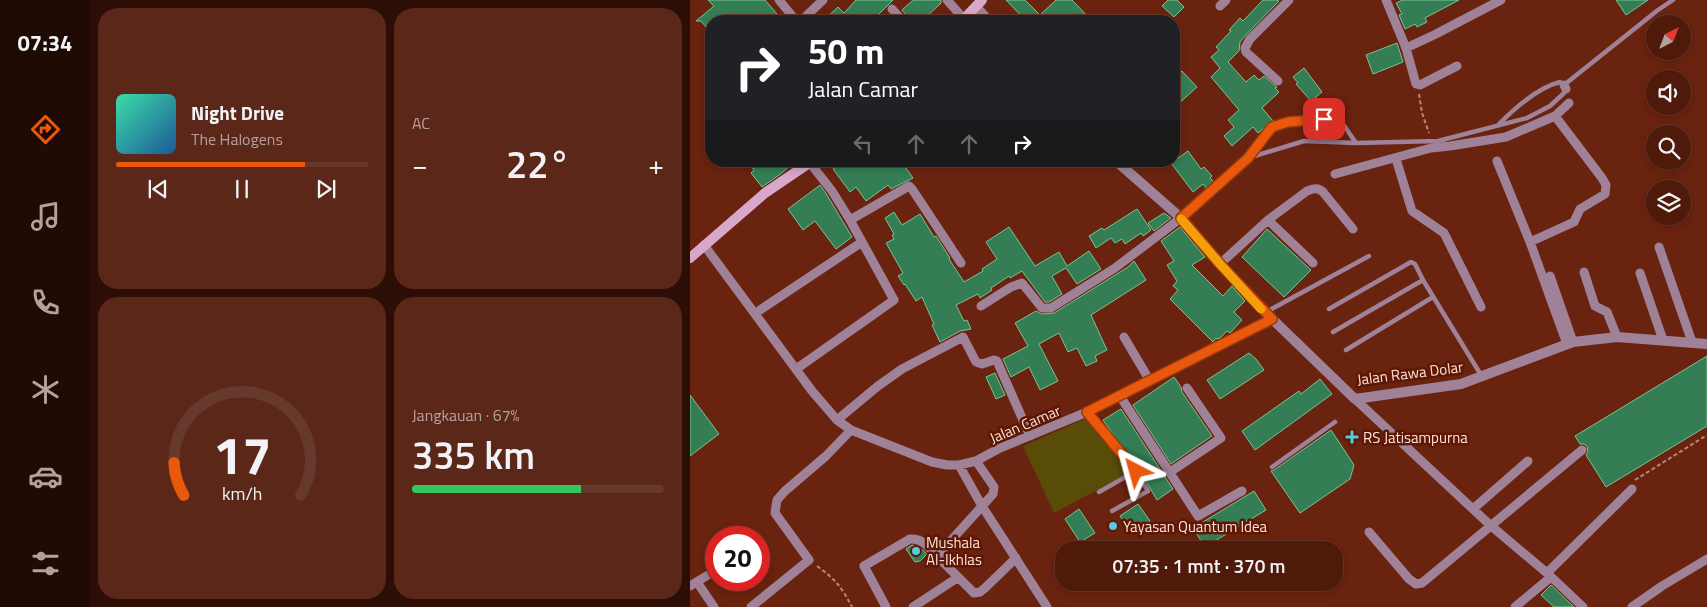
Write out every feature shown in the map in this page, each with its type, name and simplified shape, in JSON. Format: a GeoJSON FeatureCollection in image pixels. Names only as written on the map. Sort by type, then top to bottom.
{"type":"FeatureCollection","features":[{"type":"Feature","properties":{"kind":"main road"},"geometry":{"type":"LineString","coordinates":[[968,15],[979,3]]}},
{"type":"Feature","properties":{"kind":"main road"},"geometry":{"type":"LineString","coordinates":[[690,258],[765,193],[804,167]]}},
{"type":"Feature","properties":{"kind":"street"},"geometry":{"type":"LineString","coordinates":[[779,0],[791,15]]}},
{"type":"Feature","properties":{"kind":"street"},"geometry":{"type":"LineString","coordinates":[[807,15],[823,0]]}},
{"type":"Feature","properties":{"kind":"street"},"geometry":{"type":"LineString","coordinates":[[947,0],[959,15]]}},
{"type":"Feature","properties":{"kind":"street"},"geometry":{"type":"LineString","coordinates":[[1278,81],[1246,52],[1245,48],[1250,39],[1289,0]]}},
{"type":"Feature","properties":{"kind":"street"},"geometry":{"type":"LineString","coordinates":[[1386,0],[1406,48],[1415,81],[1418,84],[1420,85],[1457,66]]}},
{"type":"Feature","properties":{"kind":"street"},"geometry":{"type":"LineString","coordinates":[[1406,48],[1501,0]]}},
{"type":"Feature","properties":{"kind":"street"},"geometry":{"type":"LineString","coordinates":[[979,3],[986,15]]}},
{"type":"Feature","properties":{"kind":"street"},"geometry":{"type":"LineString","coordinates":[[892,9],[898,15]]}},
{"type":"Feature","properties":{"kind":"street"},"geometry":{"type":"LineString","coordinates":[[1335,174],[1431,148],[1506,137],[1555,116],[1569,103]]}},
{"type":"Feature","properties":{"kind":"street"},"geometry":{"type":"LineString","coordinates":[[1530,242],[1574,222],[1580,209],[1605,194],[1606,185],[1602,178],[1555,116]]}},
{"type":"Feature","properties":{"kind":"street"},"geometry":{"type":"LineString","coordinates":[[1396,159],[1412,211],[1444,233],[1481,307]]}},
{"type":"Feature","properties":{"kind":"street"},"geometry":{"type":"LineString","coordinates":[[1497,162],[1570,343]]}},
{"type":"Feature","properties":{"kind":"street"},"geometry":{"type":"LineString","coordinates":[[799,367],[894,300],[850,220],[815,167]]}},
{"type":"Feature","properties":{"kind":"street","name":"Jalan Rawa Dolar"},"geometry":{"type":"LineString","coordinates":[[1123,167],[1181,218],[1268,316],[1355,399],[1461,384],[1570,343],[1617,337],[1692,342],[1706,345]]}},
{"type":"Feature","properties":{"kind":"street"},"geometry":{"type":"LineString","coordinates":[[850,220],[909,186],[961,263]]}},
{"type":"Feature","properties":{"kind":"street"},"geometry":{"type":"LineString","coordinates":[[1220,264],[1268,220],[1307,191],[1318,189],[1323,192],[1353,229]]}},
{"type":"Feature","properties":{"kind":"street"},"geometry":{"type":"LineString","coordinates":[[981,306],[1011,286],[1022,283],[1042,308],[1051,308],[1115,268],[1181,218]]}},
{"type":"Feature","properties":{"kind":"street"},"geometry":{"type":"LineString","coordinates":[[1268,220],[1314,263]]}},
{"type":"Feature","properties":{"kind":"street"},"geometry":{"type":"LineString","coordinates":[[760,310],[862,242]]}},
{"type":"Feature","properties":{"kind":"street","name":"Jalan Camar"},"geometry":{"type":"LineString","coordinates":[[704,245],[812,391],[837,420],[851,430],[932,462],[947,465],[959,465],[976,460],[1087,412],[1150,381],[1268,316]]}},
{"type":"Feature","properties":{"kind":"street"},"geometry":{"type":"LineString","coordinates":[[1659,247],[1692,342]]}},
{"type":"Feature","properties":{"kind":"street"},"geometry":{"type":"LineString","coordinates":[[1584,272],[1595,306],[1608,312],[1617,337]]}},
{"type":"Feature","properties":{"kind":"street"},"geometry":{"type":"LineString","coordinates":[[1640,273],[1663,340]]}},
{"type":"Feature","properties":{"kind":"street"},"geometry":{"type":"LineString","coordinates":[[1550,276],[1570,343]]}},
{"type":"Feature","properties":{"kind":"street"},"geometry":{"type":"LineString","coordinates":[[837,420],[902,369],[963,337],[976,362],[982,364],[994,360],[997,362],[1030,436]]}},
{"type":"Feature","properties":{"kind":"street"},"geometry":{"type":"LineString","coordinates":[[1124,337],[1150,381]]}},
{"type":"Feature","properties":{"kind":"street"},"geometry":{"type":"LineString","coordinates":[[1170,472],[1221,438],[1187,388]]}},
{"type":"Feature","properties":{"kind":"street"},"geometry":{"type":"LineString","coordinates":[[1120,396],[1198,516],[1242,490]]}},
{"type":"Feature","properties":{"kind":"street"},"geometry":{"type":"LineString","coordinates":[[1355,399],[1490,525],[1549,575],[1583,607]]}},
{"type":"Feature","properties":{"kind":"street"},"geometry":{"type":"LineString","coordinates":[[1087,412],[1094,422]]}},
{"type":"Feature","properties":{"kind":"street"},"geometry":{"type":"LineString","coordinates":[[751,607],[809,560],[775,513],[777,500],[784,491],[826,456],[851,430]]}},
{"type":"Feature","properties":{"kind":"street"},"geometry":{"type":"LineString","coordinates":[[1368,532],[1410,580],[1420,584],[1582,450]]}},
{"type":"Feature","properties":{"kind":"street","name":"Jalan Camar"},"geometry":{"type":"LineString","coordinates":[[937,556],[993,494],[994,487],[976,460]]}},
{"type":"Feature","properties":{"kind":"street"},"geometry":{"type":"LineString","coordinates":[[1473,509],[1528,461]]}},
{"type":"Feature","properties":{"kind":"street"},"geometry":{"type":"LineString","coordinates":[[959,465],[982,506],[1047,607]]}},
{"type":"Feature","properties":{"kind":"street"},"geometry":{"type":"LineString","coordinates":[[1515,607],[1549,575],[1632,489]]}},
{"type":"Feature","properties":{"kind":"street"},"geometry":{"type":"LineString","coordinates":[[886,607],[864,566],[910,539],[917,539],[923,542],[974,593],[980,592],[1016,558]]}},
{"type":"Feature","properties":{"kind":"street"},"geometry":{"type":"LineString","coordinates":[[1632,607],[1662,586],[1707,559]]}},
{"type":"Feature","properties":{"kind":"street"},"geometry":{"type":"LineString","coordinates":[[705,577],[694,584],[714,607]]}},
{"type":"Feature","properties":{"kind":"street"},"geometry":{"type":"LineString","coordinates":[[913,607],[958,578]]}},
{"type":"Feature","properties":{"kind":"lane"},"geometry":{"type":"LineString","coordinates":[[1248,158],[1304,141],[1356,143],[1438,141],[1527,118],[1550,106],[1564,93],[1565,87],[1658,10],[1673,0]]}},
{"type":"Feature","properties":{"kind":"lane"},"geometry":{"type":"LineString","coordinates":[[1498,125],[1509,114],[1548,85],[1560,82],[1565,87]]}},
{"type":"Feature","properties":{"kind":"lane"},"geometry":{"type":"LineString","coordinates":[[1181,218],[1248,158],[1272,127],[1288,122],[1324,119],[1343,124],[1356,143]]}},
{"type":"Feature","properties":{"kind":"lane"},"geometry":{"type":"LineString","coordinates":[[1268,316],[1369,256]]}},
{"type":"Feature","properties":{"kind":"lane"},"geometry":{"type":"LineString","coordinates":[[1329,309],[1412,262],[1415,264],[1422,280],[1482,376]]}},
{"type":"Feature","properties":{"kind":"lane"},"geometry":{"type":"LineString","coordinates":[[1333,332],[1422,280]]}},
{"type":"Feature","properties":{"kind":"lane"},"geometry":{"type":"LineString","coordinates":[[1346,350],[1433,297]]}},
{"type":"Feature","properties":{"kind":"lane"},"geometry":{"type":"LineString","coordinates":[[1094,422],[1136,471],[1148,491],[1112,511]]}},
{"type":"Feature","properties":{"kind":"lane"},"geometry":{"type":"LineString","coordinates":[[1272,466],[1335,422]]}},
{"type":"Feature","properties":{"kind":"lane"},"geometry":{"type":"LineString","coordinates":[[1099,492],[1136,471]]}},
{"type":"Feature","properties":{"kind":"path"},"geometry":{"type":"LineString","coordinates":[[1418,84],[1422,113],[1431,141]]}},
{"type":"Feature","properties":{"kind":"path"},"geometry":{"type":"LineString","coordinates":[[1632,489],[1630,483],[1707,434]]}},
{"type":"Feature","properties":{"kind":"path"},"geometry":{"type":"LineString","coordinates":[[809,560],[837,582],[852,607]]}},
{"type":"Feature","properties":{"kind":"shaded area"},"geometry":{"type":"Polygon","coordinates":[[[1087,418],[1133,471],[1054,513],[1023,446],[1087,418]]]}},
{"type":"Feature","properties":{"kind":"building"},"geometry":{"type":"Polygon","coordinates":[[[708,0],[765,0],[778,15],[705,15],[705,26],[701,21],[696,21],[714,6],[708,0]]]}},
{"type":"Feature","properties":{"kind":"building"},"geometry":{"type":"Polygon","coordinates":[[[856,0],[893,0],[878,15],[829,15],[838,7],[844,13],[856,0]]]}},
{"type":"Feature","properties":{"kind":"building"},"geometry":{"type":"Polygon","coordinates":[[[913,0],[941,0],[941,3],[928,15],[906,15],[902,10],[913,0]]]}},
{"type":"Feature","properties":{"kind":"building"},"geometry":{"type":"Polygon","coordinates":[[[1006,0],[1025,0],[1040,15],[1020,15],[1006,0]]]}},
{"type":"Feature","properties":{"kind":"building"},"geometry":{"type":"Polygon","coordinates":[[[1056,0],[1072,0],[1086,15],[1040,15],[1056,0]]]}},
{"type":"Feature","properties":{"kind":"building"},"geometry":{"type":"Polygon","coordinates":[[[1168,0],[1177,0],[1184,7],[1176,15],[1172,15],[1162,6],[1168,0]]]}},
{"type":"Feature","properties":{"kind":"building"},"geometry":{"type":"Polygon","coordinates":[[[1263,0],[1279,1],[1240,42],[1239,51],[1228,62],[1246,82],[1254,75],[1259,80],[1264,76],[1277,87],[1275,88],[1279,92],[1262,108],[1273,121],[1258,133],[1253,127],[1232,146],[1224,136],[1234,127],[1228,120],[1239,110],[1211,77],[1220,68],[1211,57],[1219,50],[1216,47],[1231,31],[1229,30],[1240,18],[1243,21],[1263,0]]]}},
{"type":"Feature","properties":{"kind":"building"},"geometry":{"type":"Polygon","coordinates":[[[1403,0],[1459,0],[1425,18],[1427,22],[1417,27],[1415,24],[1405,29],[1399,15],[1402,14],[1396,3],[1403,0]]]}},
{"type":"Feature","properties":{"kind":"building"},"geometry":{"type":"Polygon","coordinates":[[[1616,0],[1648,0],[1626,15],[1616,0]]]}},
{"type":"Feature","properties":{"kind":"building"},"geometry":{"type":"Polygon","coordinates":[[[1397,43],[1403,62],[1373,74],[1366,55],[1397,43]]]}},
{"type":"Feature","properties":{"kind":"building"},"geometry":{"type":"Polygon","coordinates":[[[1304,68],[1322,92],[1311,101],[1296,84],[1298,83],[1293,77],[1304,68]]]}},
{"type":"Feature","properties":{"kind":"building"},"geometry":{"type":"Polygon","coordinates":[[[1182,71],[1197,87],[1180,103],[1180,73],[1182,71]]]}},
{"type":"Feature","properties":{"kind":"building"},"geometry":{"type":"Polygon","coordinates":[[[1188,151],[1201,169],[1204,167],[1212,176],[1210,178],[1214,182],[1206,188],[1203,184],[1193,192],[1174,167],[1180,167],[1180,157],[1188,151]]]}},
{"type":"Feature","properties":{"kind":"building"},"geometry":{"type":"Polygon","coordinates":[[[752,167],[788,167],[762,187],[751,173],[754,170],[752,167]]]}},
{"type":"Feature","properties":{"kind":"building"},"geometry":{"type":"Polygon","coordinates":[[[836,167],[905,167],[913,178],[891,189],[888,185],[866,201],[856,187],[850,192],[833,169],[836,167]]]}},
{"type":"Feature","properties":{"kind":"building"},"geometry":{"type":"Polygon","coordinates":[[[820,185],[852,237],[836,249],[815,221],[803,230],[788,209],[820,185]]]}},
{"type":"Feature","properties":{"kind":"building"},"geometry":{"type":"Polygon","coordinates":[[[1137,209],[1151,230],[1143,236],[1141,233],[1125,244],[1122,239],[1115,243],[1111,238],[1096,248],[1089,236],[1102,228],[1104,230],[1137,209]]]}},
{"type":"Feature","properties":{"kind":"building"},"geometry":{"type":"Polygon","coordinates":[[[894,212],[902,225],[920,214],[964,282],[983,271],[982,269],[997,259],[986,242],[1009,227],[1035,266],[1059,252],[1067,266],[1089,251],[1101,269],[1077,284],[1066,268],[1052,276],[1062,294],[1049,302],[1045,302],[1022,271],[1010,278],[1009,276],[980,298],[978,294],[956,305],[964,321],[967,320],[971,329],[960,331],[940,342],[922,297],[916,301],[898,276],[903,273],[886,243],[894,239],[892,235],[894,234],[885,218],[894,212]]]}},
{"type":"Feature","properties":{"kind":"building"},"geometry":{"type":"Polygon","coordinates":[[[1164,213],[1171,218],[1154,231],[1148,223],[1164,213]]]}},
{"type":"Feature","properties":{"kind":"building"},"geometry":{"type":"Polygon","coordinates":[[[1180,227],[1205,257],[1192,265],[1223,296],[1232,286],[1245,301],[1234,312],[1242,320],[1230,333],[1227,331],[1213,342],[1170,299],[1178,290],[1173,286],[1177,281],[1167,265],[1174,261],[1161,241],[1180,227]]]}},
{"type":"Feature","properties":{"kind":"building"},"geometry":{"type":"Polygon","coordinates":[[[1267,229],[1311,270],[1284,297],[1242,257],[1267,229]]]}},
{"type":"Feature","properties":{"kind":"building"},"geometry":{"type":"Polygon","coordinates":[[[1134,261],[1146,280],[1091,315],[1107,350],[1095,356],[1097,361],[1086,366],[1077,348],[1068,352],[1059,333],[1039,344],[1058,381],[1040,390],[1029,367],[1011,377],[1003,359],[1028,346],[1015,323],[1036,311],[1042,314],[1054,313],[1128,267],[1134,261]]]}},
{"type":"Feature","properties":{"kind":"building"},"geometry":{"type":"Polygon","coordinates":[[[1249,353],[1264,370],[1220,399],[1207,380],[1249,353]]]}},
{"type":"Feature","properties":{"kind":"building"},"geometry":{"type":"Polygon","coordinates":[[[1707,356],[1707,426],[1606,487],[1586,455],[1588,452],[1587,446],[1580,444],[1575,436],[1707,356]]]}},
{"type":"Feature","properties":{"kind":"building"},"geometry":{"type":"Polygon","coordinates":[[[995,373],[1005,395],[996,399],[986,377],[995,373]]]}},
{"type":"Feature","properties":{"kind":"building"},"geometry":{"type":"Polygon","coordinates":[[[1174,377],[1212,436],[1171,464],[1133,405],[1174,377]]]}},
{"type":"Feature","properties":{"kind":"building"},"geometry":{"type":"Polygon","coordinates":[[[1320,379],[1332,394],[1255,450],[1242,431],[1299,391],[1301,394],[1320,379]]]}},
{"type":"Feature","properties":{"kind":"building"},"geometry":{"type":"Polygon","coordinates":[[[690,395],[719,434],[690,456],[690,395]]]}},
{"type":"Feature","properties":{"kind":"building"},"geometry":{"type":"Polygon","coordinates":[[[1121,409],[1173,489],[1157,500],[1139,469],[1103,420],[1121,409]]]}},
{"type":"Feature","properties":{"kind":"building","name":"RS Jatisampurna"},"geometry":{"type":"Polygon","coordinates":[[[1331,430],[1354,465],[1350,479],[1300,513],[1271,471],[1331,430]]]}},
{"type":"Feature","properties":{"kind":"building"},"geometry":{"type":"Polygon","coordinates":[[[1254,491],[1266,510],[1215,541],[1201,541],[1193,528],[1254,491]]]}},
{"type":"Feature","properties":{"kind":"building"},"geometry":{"type":"Polygon","coordinates":[[[1138,504],[1150,521],[1131,533],[1120,516],[1138,504]]]}},
{"type":"Feature","properties":{"kind":"building"},"geometry":{"type":"Polygon","coordinates":[[[1079,509],[1095,533],[1079,541],[1065,519],[1079,509]]]}},
{"type":"Feature","properties":{"kind":"building","name":"Mushala Al-Ikhlas"},"geometry":{"type":"Polygon","coordinates":[[[912,545],[919,547],[927,554],[920,561],[915,562],[906,549],[912,545]]]}},
{"type":"Feature","properties":{"kind":"building"},"geometry":{"type":"Polygon","coordinates":[[[1551,585],[1574,607],[1554,607],[1541,595],[1551,585]]]}},
{"type":"Feature","properties":{"kind":"slow traffic"},"geometry":{"type":"LineString","coordinates":[[1181,219],[1261,309]]}},
{"type":"Feature","properties":{"kind":"place","name":"RS Jatisampurna"},"geometry":{"type":"Point","coordinates":[1352,437]}},
{"type":"Feature","properties":{"kind":"place","name":"Yayasan Quantum Idea"},"geometry":{"type":"Point","coordinates":[1113,526]}},
{"type":"Feature","properties":{"kind":"place","name":"Mushala Al-Ikhlas"},"geometry":{"type":"Point","coordinates":[916,551]}},
{"type":"Feature","properties":{"kind":"route"},"geometry":{"type":"LineString","coordinates":[[1136,471],[1087,412],[1272,319],[1220,264],[1181,218],[1248,158],[1272,127],[1288,122],[1324,119]]}}]}
